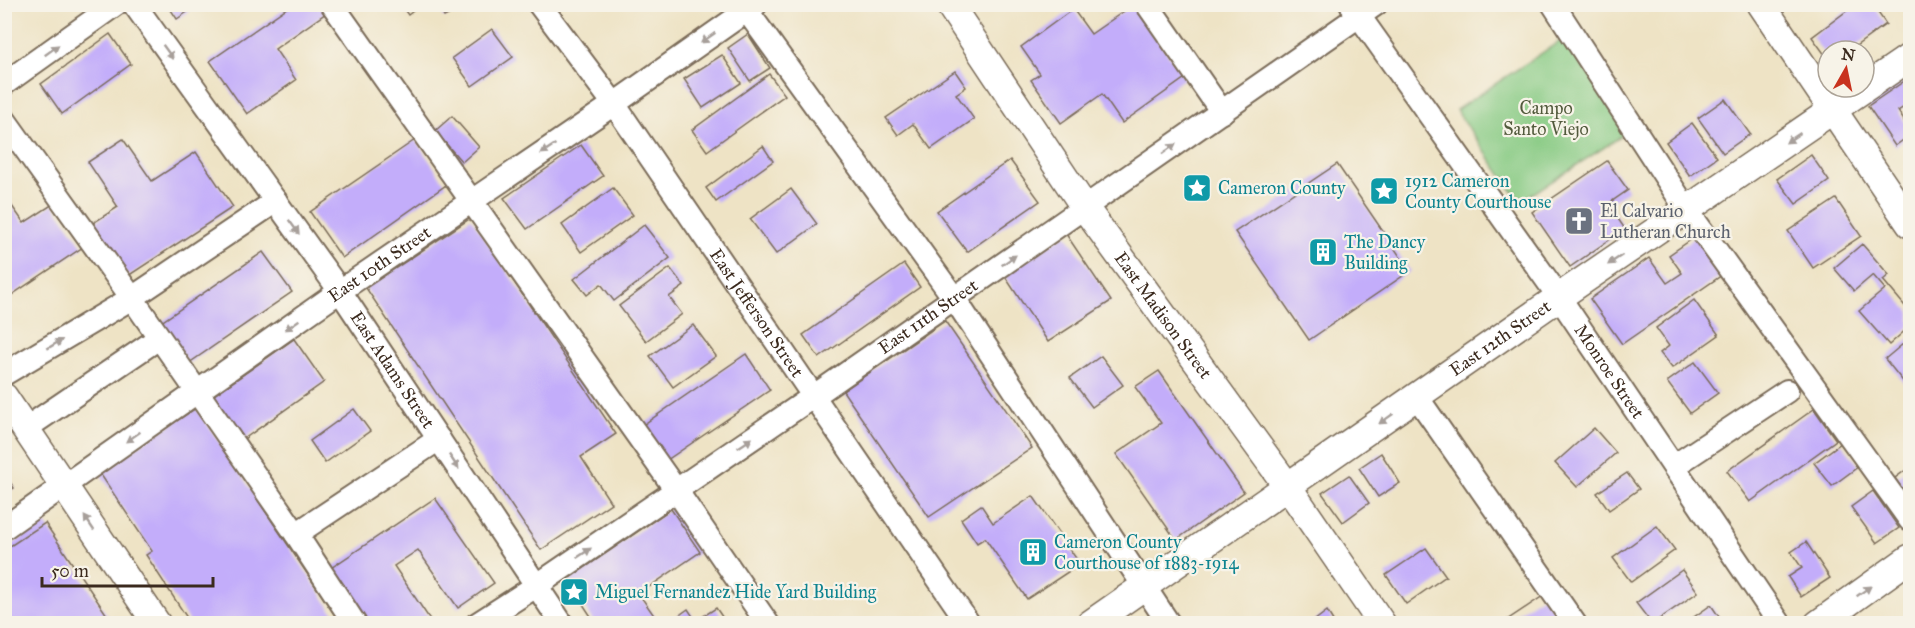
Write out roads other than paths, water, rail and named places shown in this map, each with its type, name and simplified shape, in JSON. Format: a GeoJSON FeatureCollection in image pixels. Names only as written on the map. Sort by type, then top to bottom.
{"type":"FeatureCollection","features":[{"type":"Feature","properties":{"kind":"main road","name":"East Madison Street"},"geometry":{"type":"LineString","coordinates":[[949,4],[1085,208],[1288,487],[1382,624]]}},
{"type":"Feature","properties":{"kind":"main road"},"geometry":{"type":"LineString","coordinates":[[1761,4],[1911,224]]}},
{"type":"Feature","properties":{"kind":"main road","name":"East 12th Street"},"geometry":{"type":"LineString","coordinates":[[1090,624],[1559,297],[1911,57]]}},
{"type":"Feature","properties":{"kind":"main road"},"geometry":{"type":"LineString","coordinates":[[4,397],[157,624]]}},
{"type":"Feature","properties":{"kind":"main road"},"geometry":{"type":"LineString","coordinates":[[1818,624],[1911,558]]}},
{"type":"Feature","properties":{"kind":"street"},"geometry":{"type":"LineString","coordinates":[[4,84],[116,4]]}},
{"type":"Feature","properties":{"kind":"street","name":"East Adams Street"},"geometry":{"type":"LineString","coordinates":[[134,4],[340,291],[562,624]]}},
{"type":"Feature","properties":{"kind":"street"},"geometry":{"type":"LineString","coordinates":[[332,4],[676,490],[768,624]]}},
{"type":"Feature","properties":{"kind":"street","name":"East Jefferson Street"},"geometry":{"type":"LineString","coordinates":[[539,4],[614,104],[969,624]]}},
{"type":"Feature","properties":{"kind":"street"},"geometry":{"type":"LineString","coordinates":[[1147,4],[1222,112]]}},
{"type":"Feature","properties":{"kind":"street"},"geometry":{"type":"LineString","coordinates":[[1553,4],[1687,210],[1911,520]]}},
{"type":"Feature","properties":{"kind":"street"},"geometry":{"type":"LineString","coordinates":[[748,7],[954,298],[1169,624]]}},
{"type":"Feature","properties":{"kind":"street","name":"East 10th Street"},"geometry":{"type":"LineString","coordinates":[[4,528],[340,291],[614,104],[748,7]]}},
{"type":"Feature","properties":{"kind":"street","name":"East 11th Street"},"geometry":{"type":"LineString","coordinates":[[477,624],[814,396],[1085,208],[1222,112],[1362,9]]}},
{"type":"Feature","properties":{"kind":"street","name":"Monroe Street"},"geometry":{"type":"LineString","coordinates":[[1362,9],[1780,624]]}},
{"type":"Feature","properties":{"kind":"street"},"geometry":{"type":"LineString","coordinates":[[4,119],[132,298],[296,534],[355,624]]}},
{"type":"Feature","properties":{"kind":"street"},"geometry":{"type":"LineString","coordinates":[[4,374],[132,298],[276,201]]}},
{"type":"Feature","properties":{"kind":"street"},"geometry":{"type":"LineString","coordinates":[[25,429],[159,338]]}},
{"type":"Feature","properties":{"kind":"street"},"geometry":{"type":"LineString","coordinates":[[1674,466],[1787,392]]}},
{"type":"Feature","properties":{"kind":"street"},"geometry":{"type":"LineString","coordinates":[[1417,397],[1575,624]]}},
{"type":"Feature","properties":{"kind":"street"},"geometry":{"type":"LineString","coordinates":[[296,534],[438,439]]}},
{"type":"Feature","properties":{"kind":"place","name":"Cameron County"},"geometry":{"type":"Point","coordinates":[1197,188]}},
{"type":"Feature","properties":{"kind":"place","name":"1912 Cameron County Courthouse"},"geometry":{"type":"Point","coordinates":[1384,191]}},
{"type":"Feature","properties":{"kind":"place","name":"El Calvario Lutheran Church"},"geometry":{"type":"Point","coordinates":[1579,221]}},
{"type":"Feature","properties":{"kind":"place","name":"The Dancy Building"},"geometry":{"type":"Point","coordinates":[1323,252]}},
{"type":"Feature","properties":{"kind":"place","name":"Cameron County Courthouse of 1883-1914"},"geometry":{"type":"Point","coordinates":[1033,552]}},
{"type":"Feature","properties":{"kind":"place","name":"Miguel Fernandez Hide Yard Building"},"geometry":{"type":"Point","coordinates":[574,592]}},
{"type":"Feature","properties":{"kind":"park label","name":"Campo Santo Viejo"},"geometry":{"type":"Point","coordinates":[1546,118]}}]}
